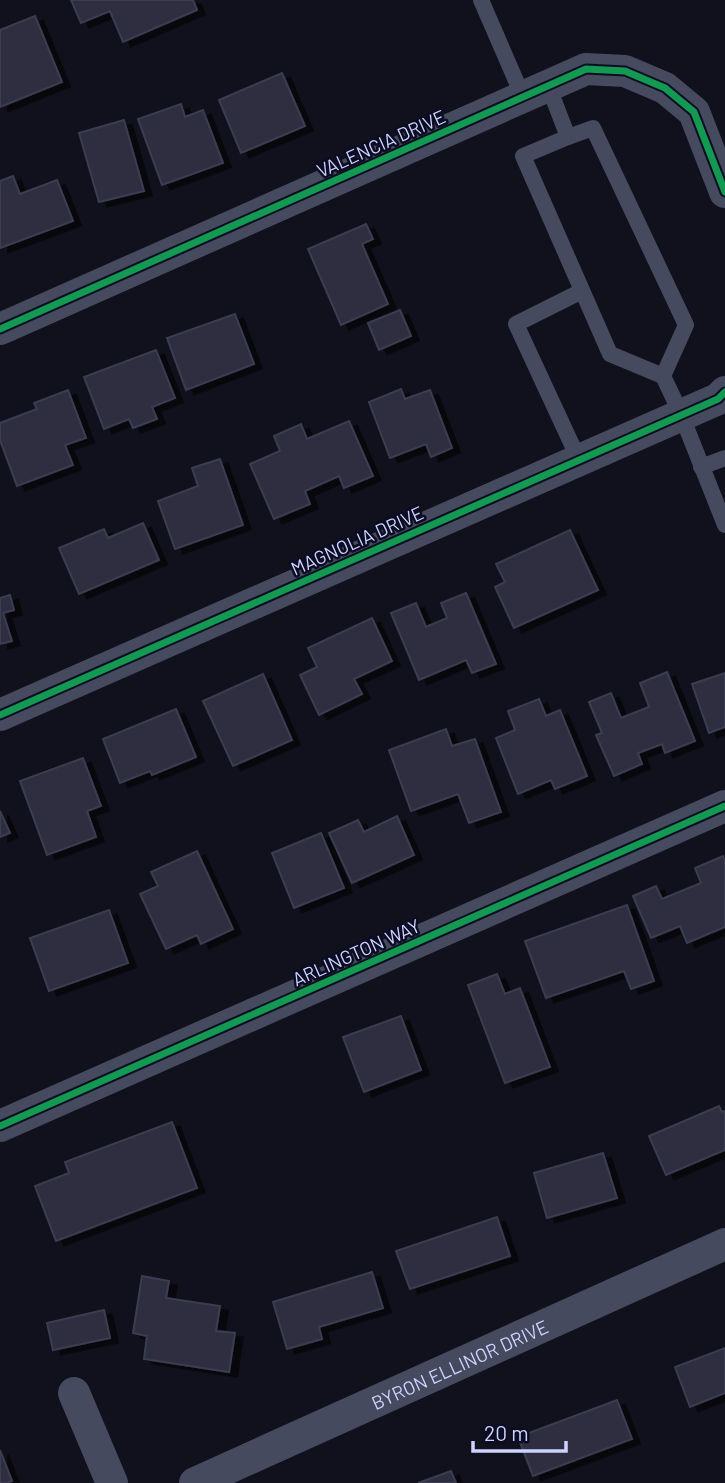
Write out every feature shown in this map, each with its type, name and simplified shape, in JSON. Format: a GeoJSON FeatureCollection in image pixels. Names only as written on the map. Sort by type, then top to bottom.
{"type":"FeatureCollection","features":[{"type":"Feature","properties":{"kind":"street","name":"VALENCIA DRIVE"},"geometry":{"type":"LineString","coordinates":[[0,329],[586,69],[625,71],[665,88],[694,112],[725,130]]}},
{"type":"Feature","properties":{"kind":"street","name":"VALENCIA DRIVE"},"geometry":{"type":"LineString","coordinates":[[694,112],[725,192]]}},
{"type":"Feature","properties":{"kind":"street","name":"MAGNOLIA DRIVE"},"geometry":{"type":"LineString","coordinates":[[0,715],[718,399],[725,392]]}},
{"type":"Feature","properties":{"kind":"street","name":"ARLINGTON WAY"},"geometry":{"type":"LineString","coordinates":[[0,1126],[725,806]]}},
{"type":"Feature","properties":{"kind":"street","name":"BYRON ELLINOR DRIVE"},"geometry":{"type":"LineString","coordinates":[[195,1483],[725,1244]]}},
{"type":"Feature","properties":{"kind":"street"},"geometry":{"type":"LineString","coordinates":[[74,1393],[112,1483]]}},
{"type":"Feature","properties":{"kind":"lane"},"geometry":{"type":"LineString","coordinates":[[481,0],[536,91],[568,137]]}},
{"type":"Feature","properties":{"kind":"lane"},"geometry":{"type":"LineString","coordinates":[[663,376],[686,325],[593,128],[523,156],[610,354],[663,376],[725,524]]}},
{"type":"Feature","properties":{"kind":"lane"},"geometry":{"type":"LineString","coordinates":[[579,460],[516,324],[582,291]]}},
{"type":"Feature","properties":{"kind":"lane"},"geometry":{"type":"LineString","coordinates":[[701,467],[725,458]]}},
{"type":"Feature","properties":{"kind":"building"},"geometry":{"type":"Polygon","coordinates":[[[71,0],[193,0],[197,10],[123,42],[110,11],[81,23],[71,0]]]}},
{"type":"Feature","properties":{"kind":"building"},"geometry":{"type":"Polygon","coordinates":[[[35,16],[62,82],[0,107],[0,30],[35,16]]]}},
{"type":"Feature","properties":{"kind":"building"},"geometry":{"type":"Polygon","coordinates":[[[282,73],[305,126],[241,153],[219,100],[282,73]]]}},
{"type":"Feature","properties":{"kind":"building"},"geometry":{"type":"Polygon","coordinates":[[[181,104],[185,117],[203,110],[223,163],[162,185],[138,119],[181,104]]]}},
{"type":"Feature","properties":{"kind":"building"},"geometry":{"type":"Polygon","coordinates":[[[124,120],[144,191],[99,202],[79,133],[124,120]]]}},
{"type":"Feature","properties":{"kind":"building"},"geometry":{"type":"Polygon","coordinates":[[[13,176],[20,194],[57,180],[73,221],[0,248],[0,181],[13,176]]]}},
{"type":"Feature","properties":{"kind":"building"},"geometry":{"type":"Polygon","coordinates":[[[366,224],[373,239],[362,244],[388,304],[341,325],[308,249],[366,224]]]}},
{"type":"Feature","properties":{"kind":"building"},"geometry":{"type":"Polygon","coordinates":[[[400,310],[411,336],[379,350],[368,323],[400,310]]]}},
{"type":"Feature","properties":{"kind":"building"},"geometry":{"type":"Polygon","coordinates":[[[235,314],[254,364],[186,390],[167,338],[235,314]]]}},
{"type":"Feature","properties":{"kind":"building"},"geometry":{"type":"Polygon","coordinates":[[[156,350],[175,398],[152,407],[157,419],[133,428],[129,419],[104,429],[84,377],[156,350]]]}},
{"type":"Feature","properties":{"kind":"building"},"geometry":{"type":"Polygon","coordinates":[[[401,389],[405,399],[430,390],[452,448],[431,457],[426,444],[390,458],[369,402],[401,389]]]}},
{"type":"Feature","properties":{"kind":"building"},"geometry":{"type":"Polygon","coordinates":[[[68,390],[86,438],[65,445],[73,465],[17,486],[0,440],[0,423],[37,409],[34,403],[68,390]]]}},
{"type":"Feature","properties":{"kind":"building"},"geometry":{"type":"Polygon","coordinates":[[[349,421],[373,476],[344,488],[339,476],[305,491],[310,504],[274,519],[250,464],[280,451],[274,436],[301,424],[307,439],[349,421]]]}},
{"type":"Feature","properties":{"kind":"building"},"geometry":{"type":"Polygon","coordinates":[[[220,459],[243,525],[175,549],[158,501],[198,486],[192,468],[220,459]]]}},
{"type":"Feature","properties":{"kind":"building"},"geometry":{"type":"Polygon","coordinates":[[[143,523],[159,560],[79,594],[59,548],[104,529],[108,538],[143,523]]]}},
{"type":"Feature","properties":{"kind":"building"},"geometry":{"type":"Polygon","coordinates":[[[570,530],[598,590],[514,628],[495,587],[505,582],[496,564],[570,530]]]}},
{"type":"Feature","properties":{"kind":"building"},"geometry":{"type":"Polygon","coordinates":[[[466,593],[496,664],[472,673],[466,660],[419,680],[391,613],[416,603],[426,627],[447,618],[441,603],[466,593]]]}},
{"type":"Feature","properties":{"kind":"building"},"geometry":{"type":"Polygon","coordinates":[[[10,595],[14,610],[3,613],[12,641],[0,644],[0,598],[10,595]]]}},
{"type":"Feature","properties":{"kind":"building"},"geometry":{"type":"Polygon","coordinates":[[[372,618],[392,661],[354,679],[362,694],[319,715],[300,675],[317,667],[308,648],[372,618]]]}},
{"type":"Feature","properties":{"kind":"building"},"geometry":{"type":"Polygon","coordinates":[[[667,672],[695,741],[665,753],[662,744],[638,753],[642,764],[614,776],[596,735],[602,733],[589,702],[611,693],[621,718],[649,707],[640,683],[667,672]]]}},
{"type":"Feature","properties":{"kind":"building"},"geometry":{"type":"Polygon","coordinates":[[[725,673],[725,727],[709,733],[692,684],[725,673]]]}},
{"type":"Feature","properties":{"kind":"building"},"geometry":{"type":"Polygon","coordinates":[[[263,674],[292,740],[233,766],[203,701],[263,674]]]}},
{"type":"Feature","properties":{"kind":"building"},"geometry":{"type":"Polygon","coordinates":[[[539,699],[546,716],[560,710],[587,776],[555,789],[551,780],[518,794],[496,738],[515,730],[508,711],[539,699]]]}},
{"type":"Feature","properties":{"kind":"building"},"geometry":{"type":"Polygon","coordinates":[[[176,709],[196,757],[152,775],[150,771],[120,783],[103,739],[176,709]]]}},
{"type":"Feature","properties":{"kind":"building"},"geometry":{"type":"Polygon","coordinates":[[[446,729],[452,746],[475,739],[501,812],[469,823],[458,794],[411,811],[389,750],[446,729]]]}},
{"type":"Feature","properties":{"kind":"building"},"geometry":{"type":"Polygon","coordinates":[[[83,758],[101,806],[87,811],[96,837],[47,855],[20,781],[83,758]]]}},
{"type":"Feature","properties":{"kind":"building"},"geometry":{"type":"Polygon","coordinates":[[[0,811],[10,833],[0,837],[0,811]]]}},
{"type":"Feature","properties":{"kind":"building"},"geometry":{"type":"Polygon","coordinates":[[[397,816],[414,855],[352,883],[329,833],[358,820],[364,832],[397,816]]]}},
{"type":"Feature","properties":{"kind":"building"},"geometry":{"type":"Polygon","coordinates":[[[321,833],[344,888],[294,908],[272,853],[321,833]]]}},
{"type":"Feature","properties":{"kind":"building"},"geometry":{"type":"Polygon","coordinates":[[[197,851],[233,929],[201,944],[197,935],[166,949],[140,894],[158,886],[151,872],[197,851]]]}},
{"type":"Feature","properties":{"kind":"building"},"geometry":{"type":"Polygon","coordinates":[[[723,856],[725,927],[687,943],[680,926],[651,938],[633,896],[656,886],[662,899],[701,883],[695,868],[723,856]]]}},
{"type":"Feature","properties":{"kind":"building"},"geometry":{"type":"Polygon","coordinates":[[[627,905],[654,981],[631,989],[624,971],[546,998],[525,941],[627,905]]]}},
{"type":"Feature","properties":{"kind":"building"},"geometry":{"type":"Polygon","coordinates":[[[109,910],[128,963],[49,991],[30,938],[109,910]]]}},
{"type":"Feature","properties":{"kind":"building"},"geometry":{"type":"Polygon","coordinates":[[[497,974],[505,994],[520,988],[550,1067],[505,1083],[468,985],[497,974]]]}},
{"type":"Feature","properties":{"kind":"building"},"geometry":{"type":"Polygon","coordinates":[[[401,1016],[421,1070],[364,1092],[343,1037],[401,1016]]]}},
{"type":"Feature","properties":{"kind":"building"},"geometry":{"type":"Polygon","coordinates":[[[719,1106],[722,1112],[725,1111],[725,1150],[666,1175],[649,1136],[719,1106]]]}},
{"type":"Feature","properties":{"kind":"building"},"geometry":{"type":"Polygon","coordinates":[[[172,1122],[197,1188],[56,1241],[35,1186],[69,1173],[65,1162],[172,1122]]]}},
{"type":"Feature","properties":{"kind":"building"},"geometry":{"type":"Polygon","coordinates":[[[603,1153],[617,1198],[547,1218],[534,1173],[603,1153]]]}},
{"type":"Feature","properties":{"kind":"building"},"geometry":{"type":"Polygon","coordinates":[[[497,1217],[510,1256],[410,1289],[396,1251],[497,1217]]]}},
{"type":"Feature","properties":{"kind":"building"},"geometry":{"type":"Polygon","coordinates":[[[372,1272],[383,1308],[319,1327],[322,1339],[287,1349],[273,1302],[372,1272]]]}},
{"type":"Feature","properties":{"kind":"building"},"geometry":{"type":"Polygon","coordinates":[[[142,1276],[169,1281],[166,1298],[220,1306],[216,1331],[235,1333],[229,1372],[144,1359],[147,1336],[133,1333],[142,1276]]]}},
{"type":"Feature","properties":{"kind":"building"},"geometry":{"type":"Polygon","coordinates":[[[104,1310],[110,1338],[53,1350],[47,1323],[104,1310]]]}},
{"type":"Feature","properties":{"kind":"building"},"geometry":{"type":"Polygon","coordinates":[[[725,1348],[725,1393],[690,1407],[675,1367],[725,1348]]]}},
{"type":"Feature","properties":{"kind":"building"},"geometry":{"type":"Polygon","coordinates":[[[617,1400],[632,1439],[533,1476],[518,1437],[617,1400]]]}},
{"type":"Feature","properties":{"kind":"building"},"geometry":{"type":"Polygon","coordinates":[[[0,1450],[12,1481],[6,1483],[0,1483],[0,1450]]]}},
{"type":"Feature","properties":{"kind":"building"},"geometry":{"type":"Polygon","coordinates":[[[451,1471],[456,1483],[418,1483],[451,1471]]]}},
{"type":"Feature","properties":{"kind":"cycle path"},"geometry":{"type":"LineString","coordinates":[[0,329],[586,69],[625,71],[665,88],[694,112],[725,192]]}},
{"type":"Feature","properties":{"kind":"cycle path"},"geometry":{"type":"LineString","coordinates":[[0,715],[718,399],[725,392]]}},
{"type":"Feature","properties":{"kind":"cycle path"},"geometry":{"type":"LineString","coordinates":[[0,1126],[725,806]]}}]}
